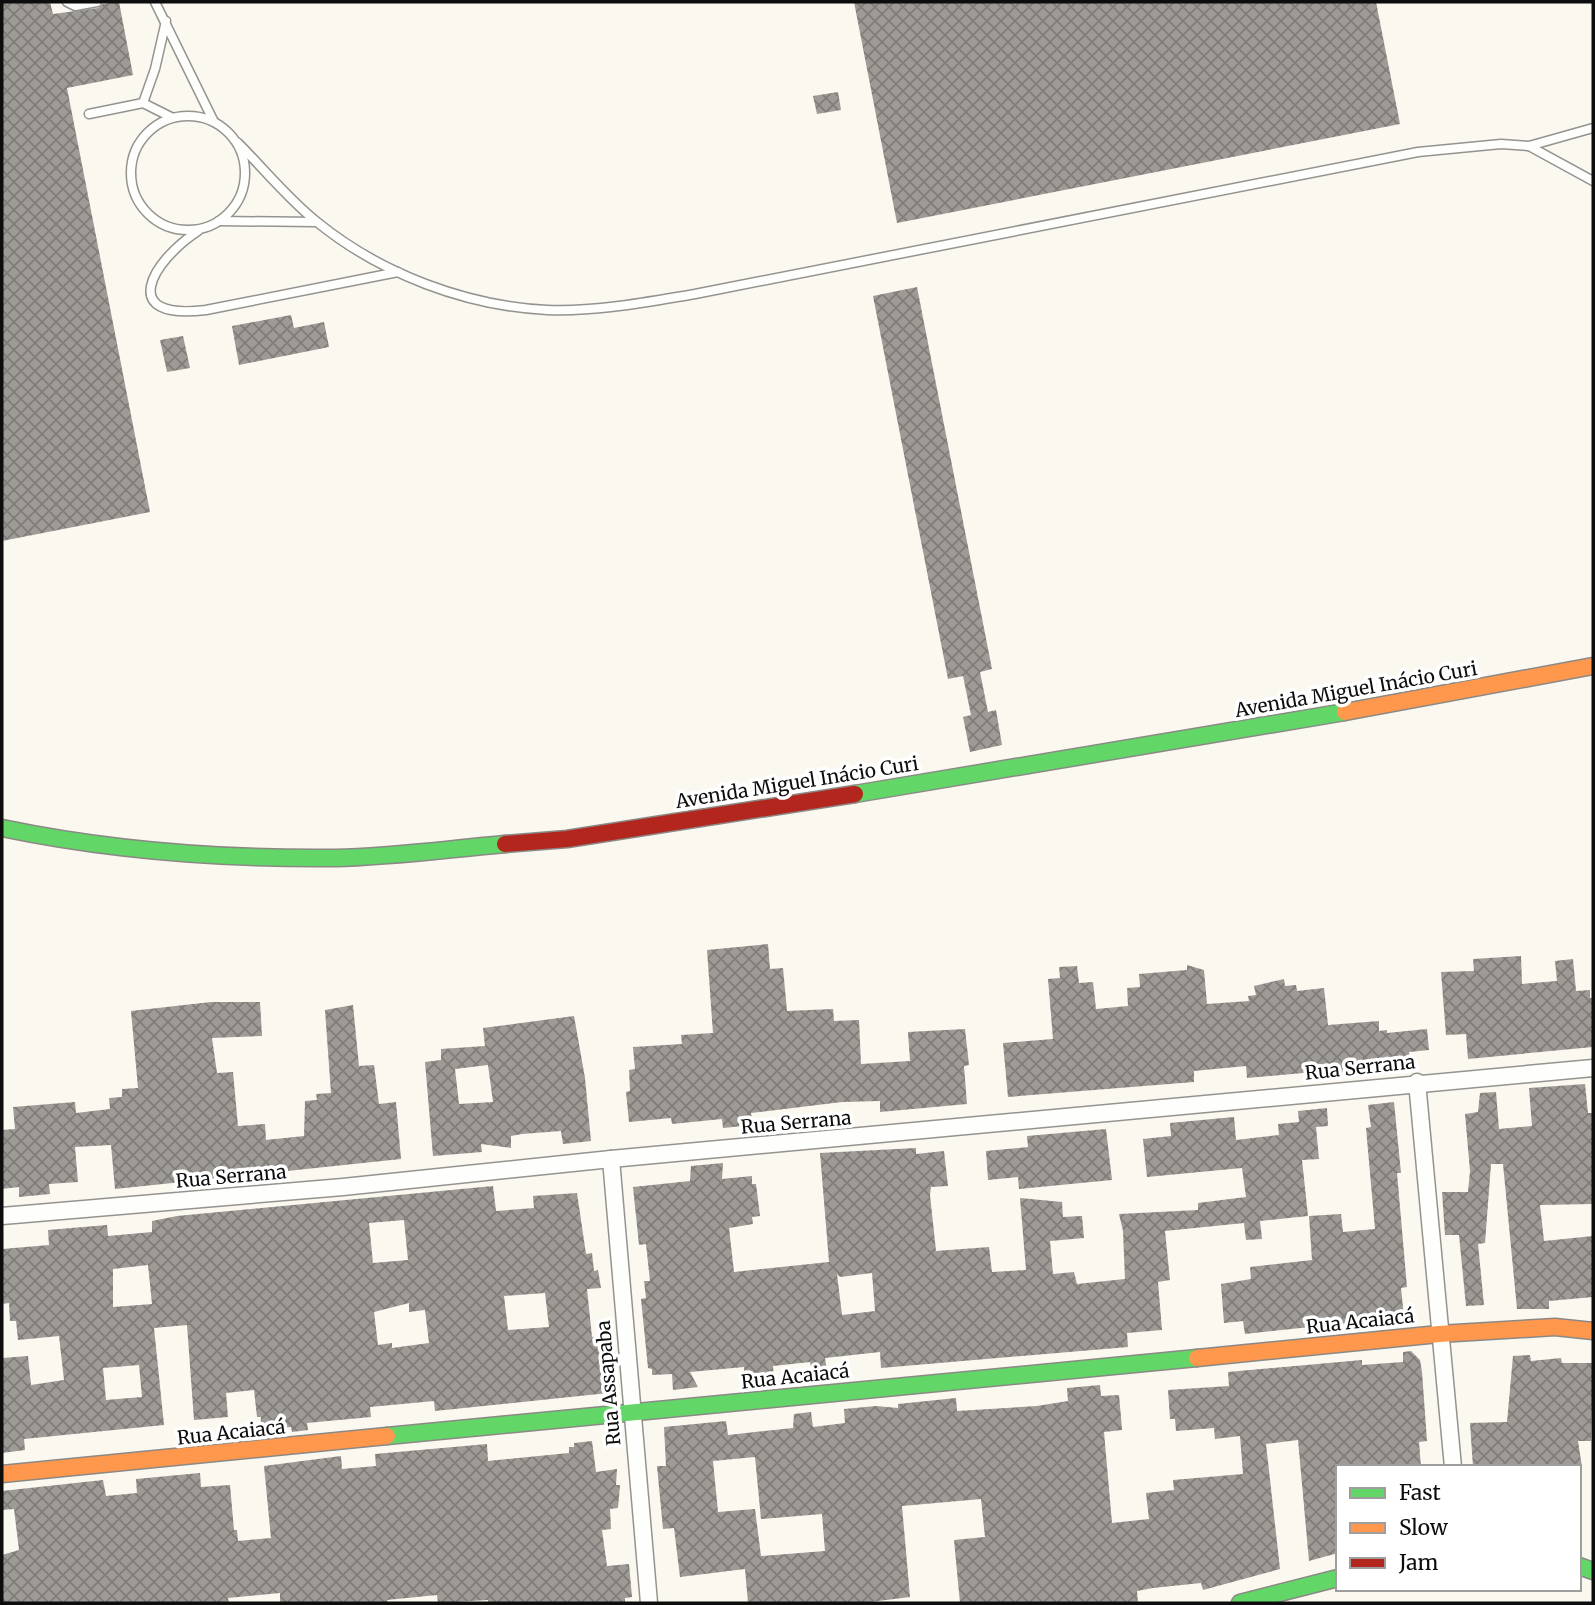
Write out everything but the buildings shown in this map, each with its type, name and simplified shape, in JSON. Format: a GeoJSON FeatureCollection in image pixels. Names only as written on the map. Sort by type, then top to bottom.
{"type":"FeatureCollection","features":[{"type":"Feature","properties":{"kind":"street","name":"Avenida Miguel Inácio Curi"},"geometry":{"type":"LineString","coordinates":[[2,828],[64,841],[178,855],[337,858],[567,839],[983,774],[1478,690],[1593,666]]}},
{"type":"Feature","properties":{"kind":"street","name":"Rua Serrana"},"geometry":{"type":"LineString","coordinates":[[2,1216],[343,1187],[1417,1082],[1593,1068]]}},
{"type":"Feature","properties":{"kind":"street"},"geometry":{"type":"LineString","coordinates":[[1417,1082],[1453,1465]]}},
{"type":"Feature","properties":{"kind":"street","name":"Rua Assapaba"},"geometry":{"type":"LineString","coordinates":[[611,1159],[649,1603]]}},
{"type":"Feature","properties":{"kind":"street","name":"Rua Acaiacá"},"geometry":{"type":"LineString","coordinates":[[2,1474],[1439,1334],[1555,1327],[1593,1331]]}},
{"type":"Feature","properties":{"kind":"street"},"geometry":{"type":"LineString","coordinates":[[1242,1603],[1336,1579]]}},
{"type":"Feature","properties":{"kind":"lane"},"geometry":{"type":"LineString","coordinates":[[67,2],[75,6],[97,2]]}},
{"type":"Feature","properties":{"kind":"lane"},"geometry":{"type":"LineString","coordinates":[[155,2],[213,120]]}},
{"type":"Feature","properties":{"kind":"lane"},"geometry":{"type":"LineString","coordinates":[[143,103],[155,69],[166,20]]}},
{"type":"Feature","properties":{"kind":"lane"},"geometry":{"type":"LineString","coordinates":[[89,114],[143,103],[172,117]]}},
{"type":"Feature","properties":{"kind":"lane"},"geometry":{"type":"LineString","coordinates":[[201,229],[181,230],[162,224],[146,212],[133,187],[132,158],[140,140],[154,126],[172,117],[191,115],[213,120],[228,130],[316,222],[398,272],[446,292],[491,304],[549,310],[626,305],[1418,152],[1501,144],[1529,146],[1593,128]]}},
{"type":"Feature","properties":{"kind":"lane"},"geometry":{"type":"LineString","coordinates":[[238,143],[244,157],[244,186],[231,212],[201,229],[163,259],[154,276],[151,291],[153,301],[163,310],[179,314],[206,310],[398,272]]}},
{"type":"Feature","properties":{"kind":"lane"},"geometry":{"type":"LineString","coordinates":[[1529,146],[1572,167],[1593,181]]}},
{"type":"Feature","properties":{"kind":"lane"},"geometry":{"type":"LineString","coordinates":[[219,221],[316,222]]}},
{"type":"Feature","properties":{"kind":"traffic: fast"},"geometry":{"type":"LineString","coordinates":[[855,794],[1345,712]]}},
{"type":"Feature","properties":{"kind":"traffic: fast"},"geometry":{"type":"LineString","coordinates":[[2,828],[126,848],[251,857],[356,857],[505,844]]}},
{"type":"Feature","properties":{"kind":"traffic: fast"},"geometry":{"type":"LineString","coordinates":[[387,1436],[1197,1358]]}},
{"type":"Feature","properties":{"kind":"traffic: fast"},"geometry":{"type":"LineString","coordinates":[[1581,1567],[1593,1571]]}},
{"type":"Feature","properties":{"kind":"traffic: fast"},"geometry":{"type":"LineString","coordinates":[[1240,1603],[1336,1579]]}},
{"type":"Feature","properties":{"kind":"traffic: slow"},"geometry":{"type":"LineString","coordinates":[[1345,712],[1593,666]]}},
{"type":"Feature","properties":{"kind":"traffic: slow"},"geometry":{"type":"LineString","coordinates":[[1197,1358],[1439,1334],[1555,1327],[1593,1331]]}},
{"type":"Feature","properties":{"kind":"traffic: slow"},"geometry":{"type":"LineString","coordinates":[[2,1474],[387,1436]]}},
{"type":"Feature","properties":{"kind":"traffic: jam"},"geometry":{"type":"LineString","coordinates":[[505,844],[567,839],[855,794]]}}]}
